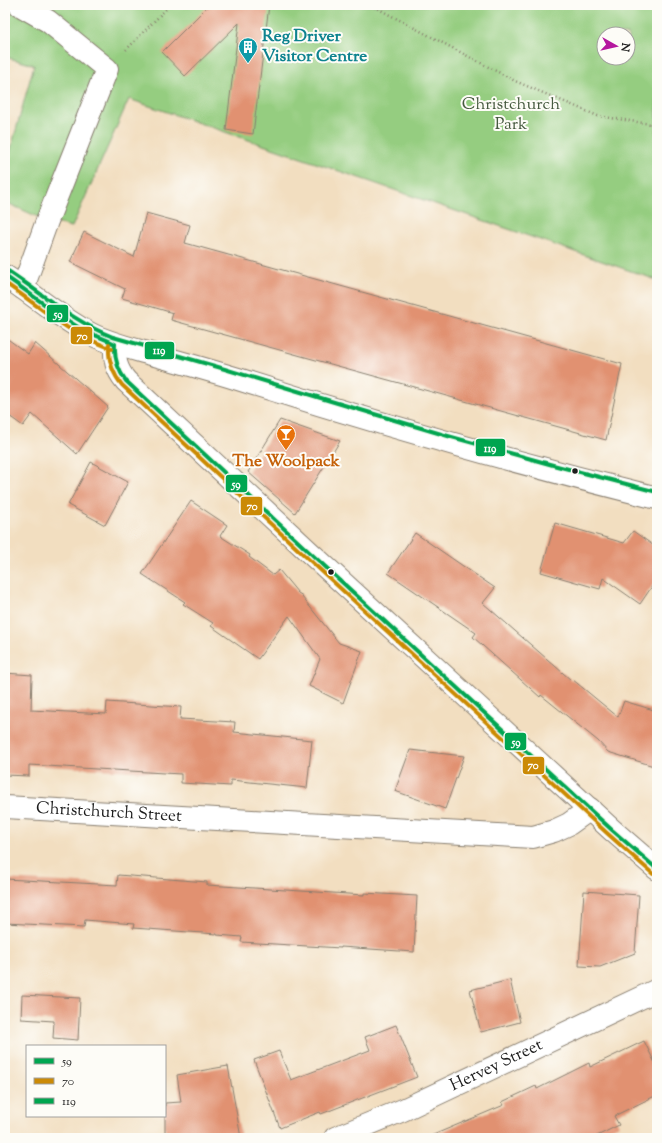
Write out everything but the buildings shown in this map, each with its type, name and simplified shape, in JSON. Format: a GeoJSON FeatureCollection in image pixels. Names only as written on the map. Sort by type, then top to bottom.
{"type":"FeatureCollection","features":[{"type":"Feature","properties":{"kind":"street"},"geometry":{"type":"LineString","coordinates":[[20,5],[48,21],[107,69],[47,221],[23,288]]}},
{"type":"Feature","properties":{"kind":"street"},"geometry":{"type":"LineString","coordinates":[[5,276],[89,333],[115,344],[236,378],[326,407],[543,468],[657,498]]}},
{"type":"Feature","properties":{"kind":"street"},"geometry":{"type":"LineString","coordinates":[[115,344],[114,352],[116,364],[119,372],[126,381],[307,550],[590,809],[656,866]]}},
{"type":"Feature","properties":{"kind":"street","name":"Christchurch Street"},"geometry":{"type":"LineString","coordinates":[[5,807],[533,837],[554,831],[569,824],[590,809]]}},
{"type":"Feature","properties":{"kind":"street","name":"Hervey Street"},"geometry":{"type":"LineString","coordinates":[[335,1138],[402,1110],[657,990]]}},
{"type":"Feature","properties":{"kind":"path"},"geometry":{"type":"LineString","coordinates":[[107,69],[170,5]]}},
{"type":"Feature","properties":{"kind":"path"},"geometry":{"type":"LineString","coordinates":[[371,5],[515,81],[598,116],[657,124]]}},
{"type":"Feature","properties":{"kind":"green space","name":"Christchurch Park"},"geometry":{"type":"Polygon","coordinates":[[[5,5],[657,5],[657,280],[129,99],[72,227],[47,221],[5,202],[5,170],[34,65],[5,57],[5,5]]]}},
{"type":"Feature","properties":{"kind":"transit line","name":"119"},"geometry":{"type":"LineString","coordinates":[[8,271],[72,316],[113,337],[448,436],[657,492]]}},
{"type":"Feature","properties":{"kind":"transit line","name":"59"},"geometry":{"type":"LineString","coordinates":[[5,276],[78,327],[115,344]]}},
{"type":"Feature","properties":{"kind":"transit line","name":"70"},"geometry":{"type":"LineString","coordinates":[[5,283],[76,333],[112,349]]}},
{"type":"Feature","properties":{"kind":"transit line","name":"70"},"geometry":{"type":"LineString","coordinates":[[109,344],[111,366],[122,385],[303,554],[653,874]]}},
{"type":"Feature","properties":{"kind":"transit line","name":"59"},"geometry":{"type":"LineString","coordinates":[[115,344],[117,363],[120,372],[126,381],[307,550],[612,830],[657,869]]}},
{"type":"Feature","properties":{"kind":"place","name":"Reg Driver Visitor Centre"},"geometry":{"type":"Point","coordinates":[248,64]}},
{"type":"Feature","properties":{"kind":"place","name":"The Woolpack"},"geometry":{"type":"Point","coordinates":[286,451]}}]}
